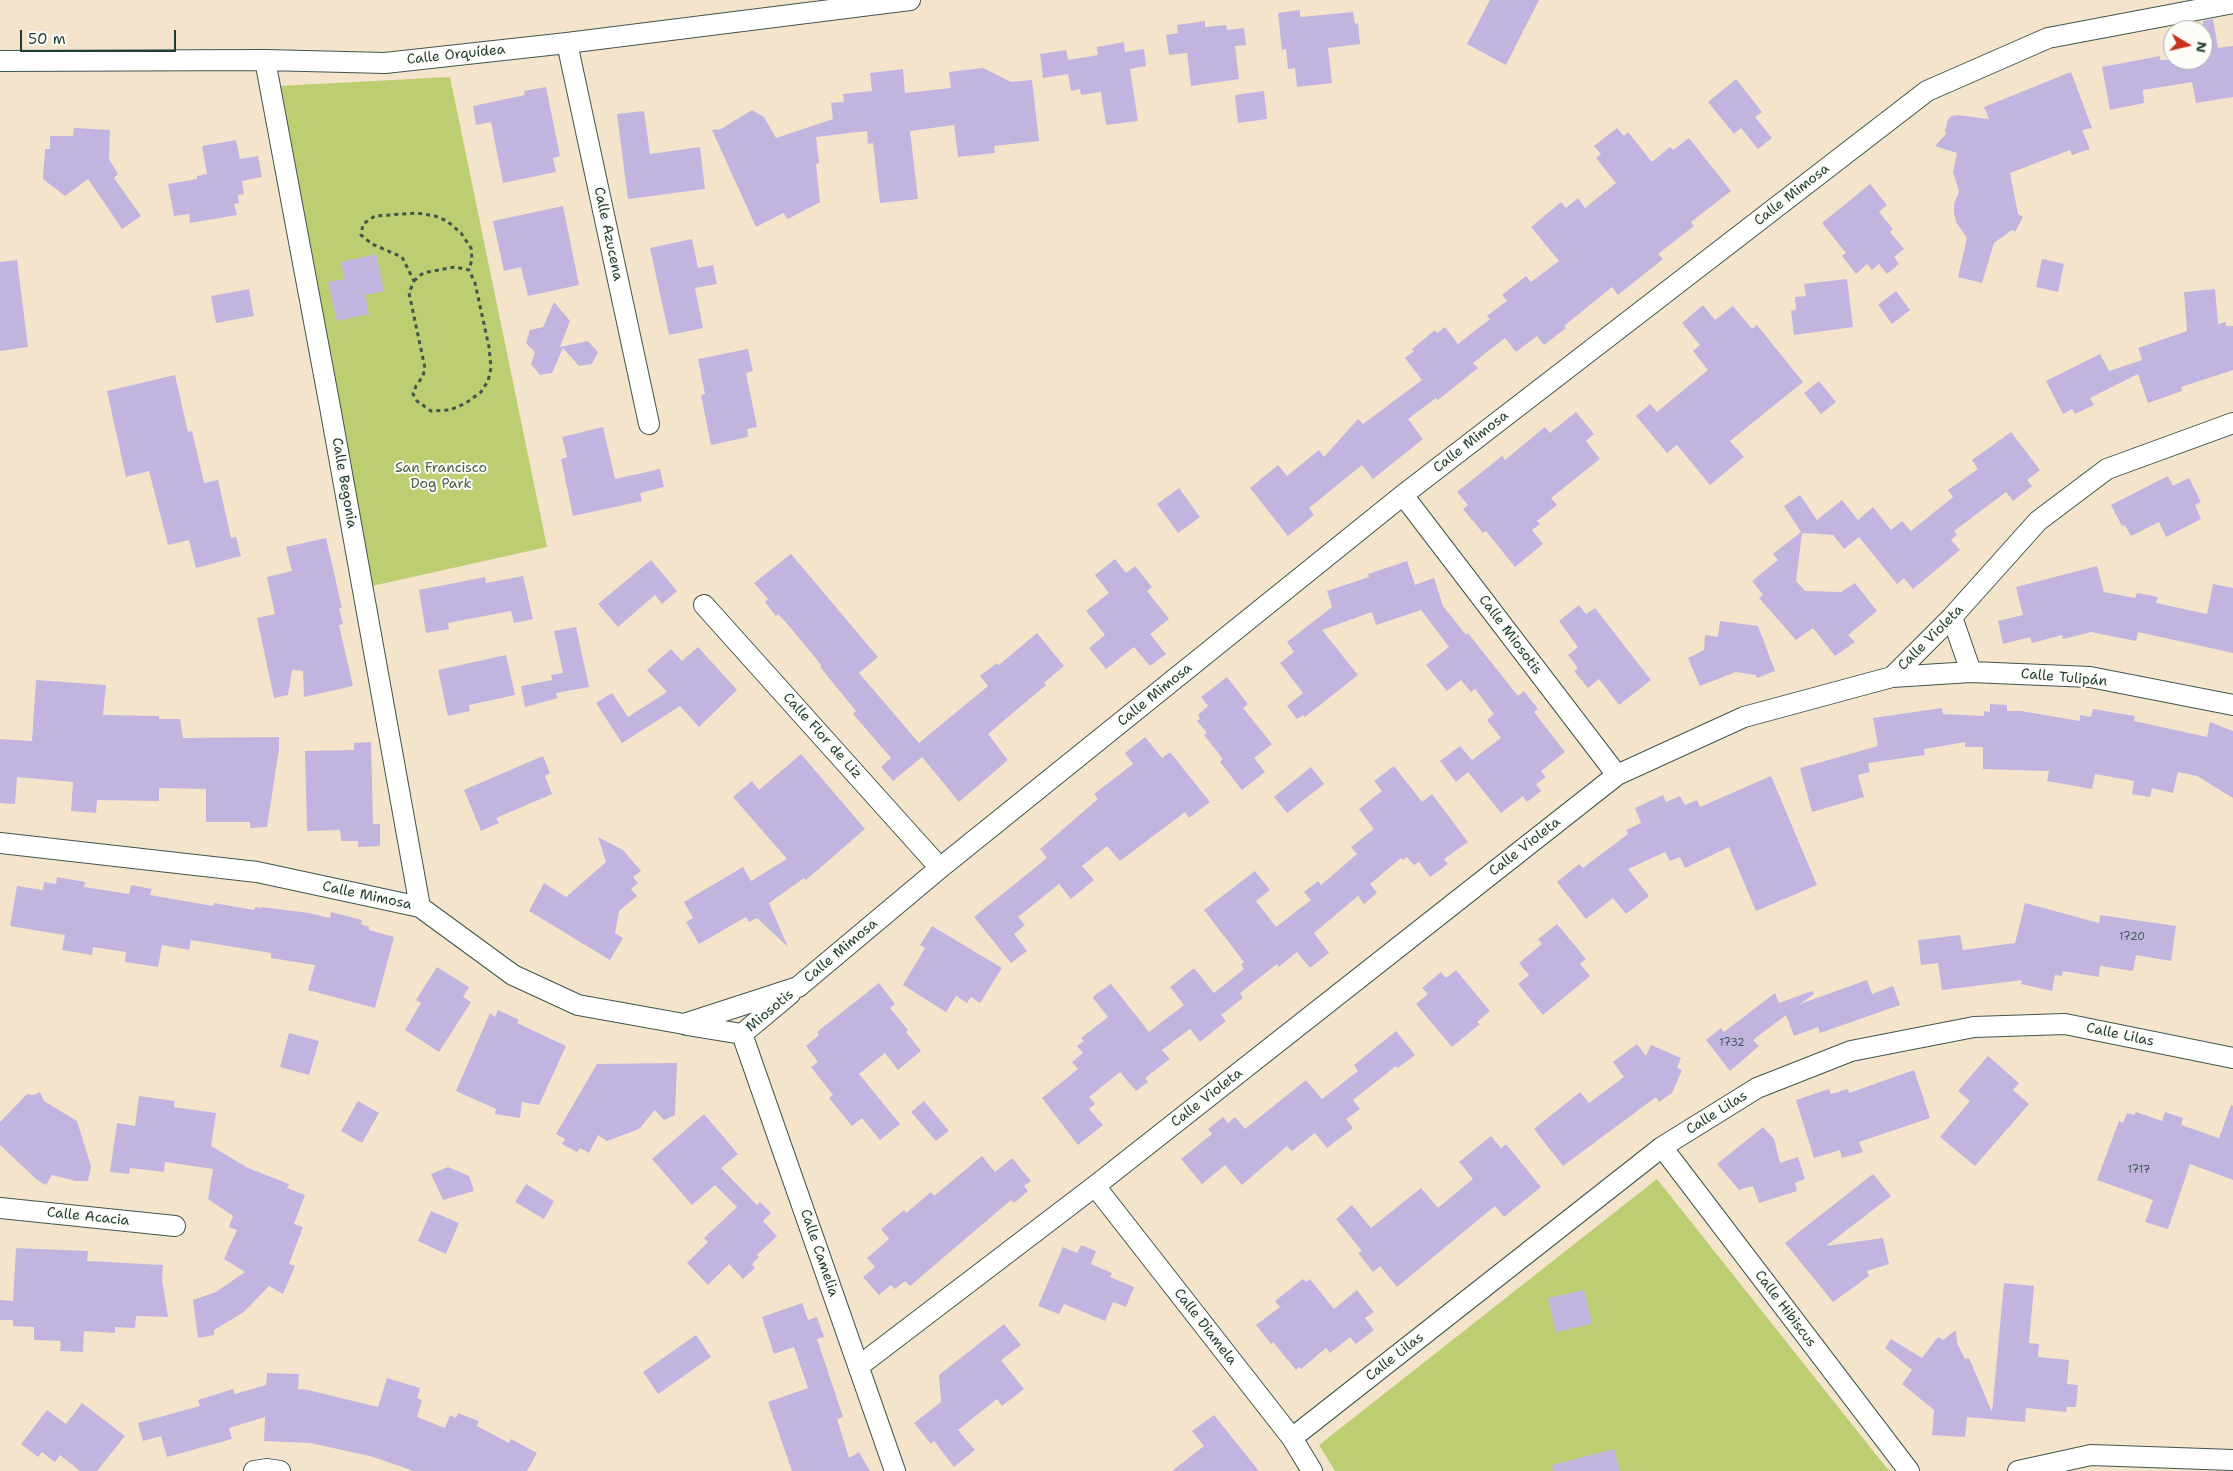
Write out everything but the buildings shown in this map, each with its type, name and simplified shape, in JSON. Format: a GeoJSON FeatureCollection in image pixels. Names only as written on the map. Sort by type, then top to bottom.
{"type":"FeatureCollection","features":[{"type":"Feature","properties":{"kind":"street","name":"Calle Orquídea"},"geometry":{"type":"LineString","coordinates":[[0,61],[265,60],[385,63],[567,43],[910,0]]}},
{"type":"Feature","properties":{"kind":"street","name":"Calle Mimosa"},"geometry":{"type":"LineString","coordinates":[[0,843],[257,872],[420,907],[513,975],[578,1005],[684,1024],[798,987],[940,868],[1403,495],[1927,91],[2048,38],[2233,3]]}},
{"type":"Feature","properties":{"kind":"street","name":"Calle Azucena"},"geometry":{"type":"LineString","coordinates":[[567,43],[649,424]]}},
{"type":"Feature","properties":{"kind":"street","name":"Calle Begonia"},"geometry":{"type":"LineString","coordinates":[[265,60],[420,907]]}},
{"type":"Feature","properties":{"kind":"street","name":"Calle Violeta"},"geometry":{"type":"LineString","coordinates":[[859,1366],[1095,1186],[1617,774],[1744,717],[1892,677],[1952,617],[2038,521],[2107,470],[2233,423]]}},
{"type":"Feature","properties":{"kind":"street","name":"Calle Miosotis"},"geometry":{"type":"LineString","coordinates":[[1403,495],[1617,774]]}},
{"type":"Feature","properties":{"kind":"street","name":"Calle Flor de Liz"},"geometry":{"type":"LineString","coordinates":[[704,605],[940,868]]}},
{"type":"Feature","properties":{"kind":"street"},"geometry":{"type":"LineString","coordinates":[[1952,617],[1971,672]]}},
{"type":"Feature","properties":{"kind":"street","name":"Calle Tulipán"},"geometry":{"type":"LineString","coordinates":[[1892,677],[1971,672],[2090,677],[2233,706]]}},
{"type":"Feature","properties":{"kind":"street","name":"Miosotis"},"geometry":{"type":"LineString","coordinates":[[742,1034],[798,987]]}},
{"type":"Feature","properties":{"kind":"street"},"geometry":{"type":"LineString","coordinates":[[684,1024],[742,1034]]}},
{"type":"Feature","properties":{"kind":"street","name":"Calle Lilas"},"geometry":{"type":"LineString","coordinates":[[1292,1438],[1662,1147],[1757,1088],[1851,1051],[1974,1026],[2065,1024],[2233,1058]]}},
{"type":"Feature","properties":{"kind":"street","name":"Calle Camelia"},"geometry":{"type":"LineString","coordinates":[[742,1034],[895,1471]]}},
{"type":"Feature","properties":{"kind":"street","name":"Calle Hibiscus"},"geometry":{"type":"LineString","coordinates":[[1662,1147],[1908,1471]]}},
{"type":"Feature","properties":{"kind":"street","name":"Calle Diamela"},"geometry":{"type":"LineString","coordinates":[[1095,1186],[1292,1438],[1312,1471]]}},
{"type":"Feature","properties":{"kind":"street","name":"Calle Acacia"},"geometry":{"type":"LineString","coordinates":[[0,1208],[175,1226]]}},
{"type":"Feature","properties":{"kind":"street"},"geometry":{"type":"LineString","coordinates":[[2018,1471],[2091,1455],[2233,1460]]}},
{"type":"Feature","properties":{"kind":"street"},"geometry":{"type":"LineString","coordinates":[[254,1471],[267,1469],[280,1471]]}},
{"type":"Feature","properties":{"kind":"path"},"geometry":{"type":"LineString","coordinates":[[414,281],[402,257],[372,244],[361,235],[363,224],[375,216],[418,213],[435,216],[447,221],[461,233],[471,248],[472,259],[469,270],[477,292],[489,347],[491,368],[488,382],[481,392],[466,403],[450,410],[431,410],[417,401],[413,394],[423,376],[425,368],[409,293],[414,281],[423,273],[455,267],[469,270]]}},
{"type":"Feature","properties":{"kind":"green space","name":"San Francisco Dog Park"},"geometry":{"type":"Polygon","coordinates":[[[450,77],[547,547],[372,586],[278,86],[450,77]]]}},
{"type":"Feature","properties":{"kind":"green space"},"geometry":{"type":"Polygon","coordinates":[[[1657,1179],[1889,1471],[1335,1471],[1319,1445],[1657,1179]]]}}]}
